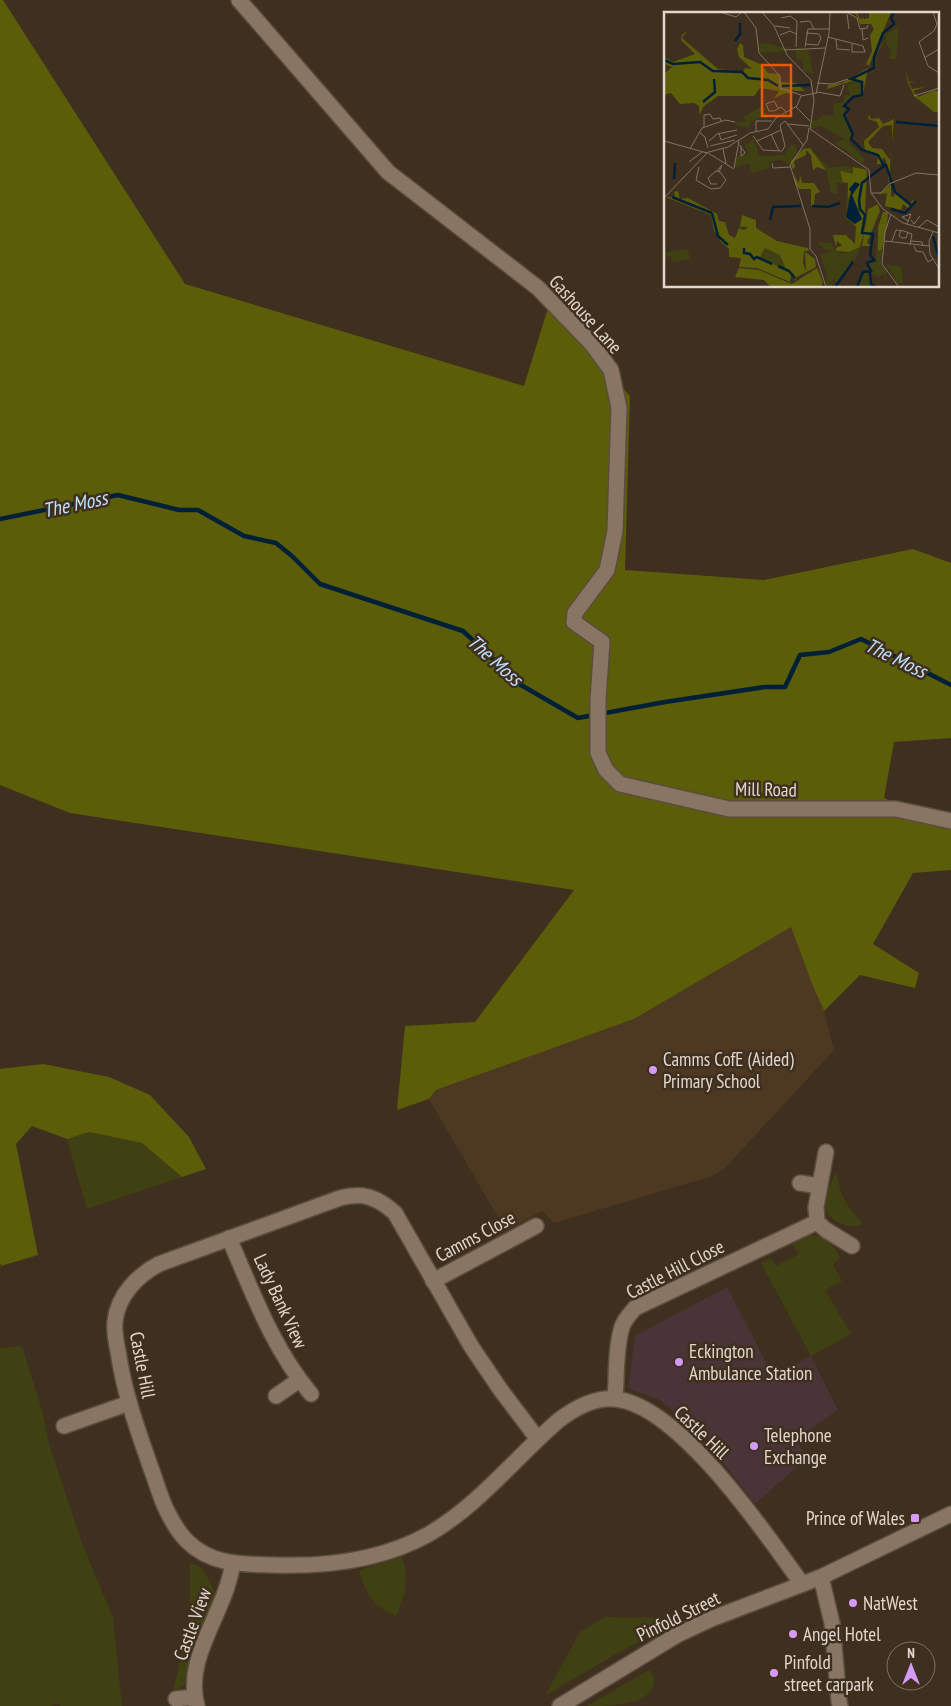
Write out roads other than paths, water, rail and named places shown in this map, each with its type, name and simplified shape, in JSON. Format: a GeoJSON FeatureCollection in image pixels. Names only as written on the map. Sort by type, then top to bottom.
{"type":"FeatureCollection","features":[{"type":"Feature","properties":{"kind":"street","name":"Gashouse Lane"},"geometry":{"type":"LineString","coordinates":[[240,0],[388,172],[538,288],[592,344],[610,370],[619,408],[615,531],[607,570],[575,613],[574,622],[602,642],[598,700],[598,753]]}},
{"type":"Feature","properties":{"kind":"street","name":"Mill Road"},"geometry":{"type":"LineString","coordinates":[[598,753],[606,770],[620,784],[729,809],[896,809],[951,821]]}},
{"type":"Feature","properties":{"kind":"street"},"geometry":{"type":"LineString","coordinates":[[826,1152],[816,1207],[817,1222],[826,1230],[852,1246]]}},
{"type":"Feature","properties":{"kind":"street"},"geometry":{"type":"LineString","coordinates":[[800,1183],[819,1186]]}},
{"type":"Feature","properties":{"kind":"street","name":"Castle Hill"},"geometry":{"type":"LineString","coordinates":[[537,1438],[500,1389],[471,1346],[395,1213],[376,1199],[352,1195],[340,1198],[159,1264],[147,1270],[136,1280],[118,1307],[115,1322],[120,1367],[132,1416],[167,1511],[176,1527],[188,1542],[212,1558],[233,1564],[318,1565],[346,1562],[378,1555],[404,1546],[428,1534],[459,1513],[537,1438],[572,1410],[599,1400],[615,1399],[652,1414],[686,1439],[712,1467],[751,1515],[802,1584]]}},
{"type":"Feature","properties":{"kind":"street","name":"Castle Hill Close"},"geometry":{"type":"LineString","coordinates":[[615,1399],[618,1351],[622,1326],[627,1316],[635,1308],[817,1222]]}},
{"type":"Feature","properties":{"kind":"street","name":"Camms Close"},"geometry":{"type":"LineString","coordinates":[[433,1281],[536,1226]]}},
{"type":"Feature","properties":{"kind":"street","name":"Lady Bank View"},"geometry":{"type":"LineString","coordinates":[[229,1238],[281,1353],[311,1394]]}},
{"type":"Feature","properties":{"kind":"street","name":"Lady Bank View"},"geometry":{"type":"LineString","coordinates":[[276,1396],[299,1380]]}},
{"type":"Feature","properties":{"kind":"street"},"geometry":{"type":"LineString","coordinates":[[64,1426],[129,1403]]}},
{"type":"Feature","properties":{"kind":"street","name":"Pinfold Street"},"geometry":{"type":"LineString","coordinates":[[560,1706],[677,1635],[711,1619],[821,1577],[951,1514]]}},
{"type":"Feature","properties":{"kind":"street","name":"Castle View"},"geometry":{"type":"LineString","coordinates":[[176,1699],[196,1702],[195,1679],[198,1659],[203,1641],[221,1603],[233,1564]]}},
{"type":"Feature","properties":{"kind":"street"},"geometry":{"type":"LineString","coordinates":[[821,1577],[832,1623],[838,1701],[840,1706]]}},
{"type":"Feature","properties":{"kind":"waterway","name":"The Moss"},"geometry":{"type":"LineString","coordinates":[[0,519],[118,495],[179,510],[198,510],[244,536],[276,543],[320,584],[463,631],[521,685],[578,718],[665,702],[765,687],[785,687],[800,655],[829,652],[861,639],[951,685]]}},
{"type":"Feature","properties":{"kind":"place","name":"Camms CofE (Aided) Primary School"},"geometry":{"type":"Point","coordinates":[653,1070]}},
{"type":"Feature","properties":{"kind":"place","name":"Eckington Ambulance Station"},"geometry":{"type":"Point","coordinates":[679,1362]}},
{"type":"Feature","properties":{"kind":"place","name":"Telephone Exchange"},"geometry":{"type":"Point","coordinates":[754,1446]}},
{"type":"Feature","properties":{"kind":"place","name":"Prince of Wales"},"geometry":{"type":"Point","coordinates":[915,1518]}},
{"type":"Feature","properties":{"kind":"place","name":"NatWest"},"geometry":{"type":"Point","coordinates":[853,1603]}},
{"type":"Feature","properties":{"kind":"place","name":"Angel Hotel"},"geometry":{"type":"Point","coordinates":[793,1634]}},
{"type":"Feature","properties":{"kind":"place","name":"Pinfold street carpark"},"geometry":{"type":"Point","coordinates":[774,1673]}}]}
